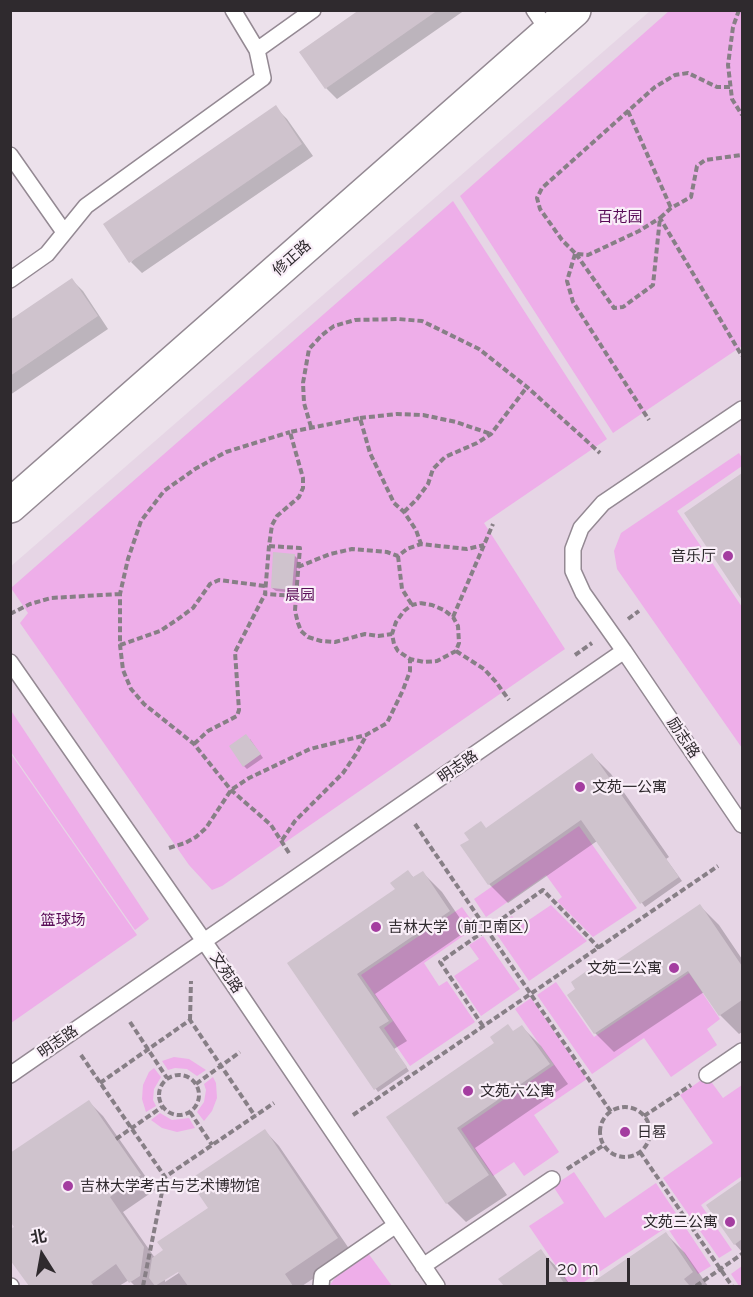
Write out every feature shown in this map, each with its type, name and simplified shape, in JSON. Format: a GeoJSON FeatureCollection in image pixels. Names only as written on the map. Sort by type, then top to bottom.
{"type":"FeatureCollection","features":[{"type":"Feature","properties":{"kind":"street","name":"修正路"},"geometry":{"type":"LineString","coordinates":[[10,506],[541,21],[574,10]]}},
{"type":"Feature","properties":{"kind":"lane"},"geometry":{"type":"LineString","coordinates":[[10,280],[47,254],[86,206],[263,78],[257,50],[232,10]]}},
{"type":"Feature","properties":{"kind":"lane"},"geometry":{"type":"LineString","coordinates":[[257,50],[313,10]]}},
{"type":"Feature","properties":{"kind":"lane"},"geometry":{"type":"LineString","coordinates":[[10,155],[64,232]]}},
{"type":"Feature","properties":{"kind":"lane"},"geometry":{"type":"LineString","coordinates":[[624,651],[584,593],[573,571],[573,549],[581,528],[603,503],[742,409]]}},
{"type":"Feature","properties":{"kind":"lane","name":"励志路"},"geometry":{"type":"LineString","coordinates":[[624,651],[742,825]]}},
{"type":"Feature","properties":{"kind":"lane","name":"明志路"},"geometry":{"type":"LineString","coordinates":[[10,1075],[624,651]]}},
{"type":"Feature","properties":{"kind":"lane","name":"文苑路"},"geometry":{"type":"LineString","coordinates":[[10,662],[204,941],[437,1287]]}},
{"type":"Feature","properties":{"kind":"lane"},"geometry":{"type":"LineString","coordinates":[[707,1075],[742,1051]]}},
{"type":"Feature","properties":{"kind":"lane"},"geometry":{"type":"LineString","coordinates":[[423,1266],[552,1179]]}},
{"type":"Feature","properties":{"kind":"lane"},"geometry":{"type":"LineString","coordinates":[[321,1287],[322,1276],[396,1225]]}},
{"type":"Feature","properties":{"kind":"path"},"geometry":{"type":"LineString","coordinates":[[739,10],[728,65],[732,99],[742,115]]}},
{"type":"Feature","properties":{"kind":"path"},"geometry":{"type":"LineString","coordinates":[[660,218],[653,285],[623,307],[614,308],[576,254],[562,240],[540,209],[537,198],[543,188],[628,111],[656,87],[675,75],[688,74],[717,87],[730,87]]}},
{"type":"Feature","properties":{"kind":"path"},"geometry":{"type":"LineString","coordinates":[[628,111],[671,208]]}},
{"type":"Feature","properties":{"kind":"path"},"geometry":{"type":"LineString","coordinates":[[576,254],[588,255],[639,231],[691,197],[697,166],[705,160],[742,155]]}},
{"type":"Feature","properties":{"kind":"path"},"geometry":{"type":"LineString","coordinates":[[660,218],[742,356]]}},
{"type":"Feature","properties":{"kind":"path"},"geometry":{"type":"LineString","coordinates":[[576,254],[567,280],[573,302],[649,420]]}},
{"type":"Feature","properties":{"kind":"path"},"geometry":{"type":"LineString","coordinates":[[311,427],[304,403],[303,383],[309,349],[334,326],[355,320],[398,318],[422,321],[479,349],[527,387],[600,453]]}},
{"type":"Feature","properties":{"kind":"path"},"geometry":{"type":"LineString","coordinates":[[404,512],[428,484],[433,469],[445,457],[491,434],[527,387]]}},
{"type":"Feature","properties":{"kind":"path"},"geometry":{"type":"LineString","coordinates":[[289,853],[271,825],[231,790],[194,744],[144,704],[131,689],[123,670],[120,645],[120,594],[128,559],[141,521],[164,491],[195,469],[226,452],[290,432],[360,418],[398,414],[423,415],[456,422],[491,434]]}},
{"type":"Feature","properties":{"kind":"path"},"geometry":{"type":"LineString","coordinates":[[360,418],[370,453],[394,503],[404,512],[416,530],[421,544]]}},
{"type":"Feature","properties":{"kind":"path"},"geometry":{"type":"LineString","coordinates":[[194,744],[208,732],[237,716],[239,710],[235,652],[265,594],[272,525],[277,516],[299,497],[303,488],[303,478],[290,432]]}},
{"type":"Feature","properties":{"kind":"path"},"geometry":{"type":"LineString","coordinates":[[453,617],[493,524]]}},
{"type":"Feature","properties":{"kind":"path"},"geometry":{"type":"LineString","coordinates":[[298,567],[330,554],[352,549],[365,549],[398,556],[407,549],[421,544],[467,549],[484,545]]}},
{"type":"Feature","properties":{"kind":"path"},"geometry":{"type":"LineString","coordinates":[[269,546],[300,548],[294,612],[298,623],[308,637],[334,642],[365,634],[378,636],[392,634]]}},
{"type":"Feature","properties":{"kind":"path"},"geometry":{"type":"LineString","coordinates":[[398,556],[402,589],[412,605]]}},
{"type":"Feature","properties":{"kind":"path"},"geometry":{"type":"LineString","coordinates":[[120,645],[160,631],[193,608],[210,584],[219,580],[265,586]]}},
{"type":"Feature","properties":{"kind":"path"},"geometry":{"type":"LineString","coordinates":[[10,614],[30,604],[51,598],[120,594]]}},
{"type":"Feature","properties":{"kind":"path"},"geometry":{"type":"LineString","coordinates":[[265,594],[296,596]]}},
{"type":"Feature","properties":{"kind":"path"},"geometry":{"type":"LineString","coordinates":[[420,603],[432,605],[453,617],[460,635],[456,651],[437,661],[424,662],[410,659],[398,651],[394,644],[392,634],[396,622],[412,605],[420,603]]}},
{"type":"Feature","properties":{"kind":"path"},"geometry":{"type":"LineString","coordinates":[[456,651],[484,669],[509,700]]}},
{"type":"Feature","properties":{"kind":"path"},"geometry":{"type":"LineString","coordinates":[[169,848],[196,837],[206,828],[231,790],[257,774],[310,749],[366,735],[387,723],[410,671],[410,659]]}},
{"type":"Feature","properties":{"kind":"path"},"geometry":{"type":"LineString","coordinates":[[282,840],[295,821],[343,773],[366,735]]}},
{"type":"Feature","properties":{"kind":"path"},"geometry":{"type":"LineString","coordinates":[[415,824],[611,1112]]}},
{"type":"Feature","properties":{"kind":"path"},"geometry":{"type":"LineString","coordinates":[[353,1115],[718,866]]}},
{"type":"Feature","properties":{"kind":"path"},"geometry":{"type":"LineString","coordinates":[[483,1026],[440,962],[543,890],[599,948]]}},
{"type":"Feature","properties":{"kind":"path"},"geometry":{"type":"LineString","coordinates":[[191,981],[190,1020],[255,1116]]}},
{"type":"Feature","properties":{"kind":"path"},"geometry":{"type":"LineString","coordinates":[[100,1083],[190,1020]]}},
{"type":"Feature","properties":{"kind":"path"},"geometry":{"type":"LineString","coordinates":[[130,1022],[167,1078]]}},
{"type":"Feature","properties":{"kind":"path"},"geometry":{"type":"LineString","coordinates":[[196,1084],[240,1052]]}},
{"type":"Feature","properties":{"kind":"path"},"geometry":{"type":"LineString","coordinates":[[81,1055],[165,1177]]}},
{"type":"Feature","properties":{"kind":"path"},"geometry":{"type":"LineString","coordinates":[[645,1116],[707,1075]]}},
{"type":"Feature","properties":{"kind":"path"},"geometry":{"type":"LineString","coordinates":[[187,1076],[196,1084],[199,1099],[190,1112],[179,1116],[172,1115],[162,1107],[158,1095],[162,1083],[167,1078],[187,1076]]}},
{"type":"Feature","properties":{"kind":"path"},"geometry":{"type":"LineString","coordinates":[[143,1287],[165,1177],[274,1103]]}},
{"type":"Feature","properties":{"kind":"path"},"geometry":{"type":"LineString","coordinates":[[116,1139],[162,1107]]}},
{"type":"Feature","properties":{"kind":"path"},"geometry":{"type":"LineString","coordinates":[[623,1107],[631,1107],[645,1116],[651,1131],[646,1147],[640,1152],[624,1157],[609,1151],[604,1144],[600,1129],[603,1120],[611,1112],[623,1107]]}},
{"type":"Feature","properties":{"kind":"path"},"geometry":{"type":"LineString","coordinates":[[190,1112],[212,1145]]}},
{"type":"Feature","properties":{"kind":"path"},"geometry":{"type":"LineString","coordinates":[[552,1179],[604,1144]]}},
{"type":"Feature","properties":{"kind":"path"},"geometry":{"type":"LineString","coordinates":[[640,1152],[732,1287]]}},
{"type":"Feature","properties":{"kind":"path"},"geometry":{"type":"LineString","coordinates":[[696,1287],[742,1254]]}},
{"type":"Feature","properties":{"kind":"shaded area","name":"吉林大学（前卫南区）"},"geometry":{"type":"Polygon","coordinates":[[[650,11],[742,11],[742,1286],[11,1286],[10,567],[650,11]]]}},
{"type":"Feature","properties":{"kind":"green space","name":"百花园"},"geometry":{"type":"Polygon","coordinates":[[[669,11],[742,11],[742,346],[613,433],[460,196],[669,11]]]}},
{"type":"Feature","properties":{"kind":"green space","name":"晨园"},"geometry":{"type":"Polygon","coordinates":[[[453,201],[607,439],[484,523],[565,649],[222,886],[212,890],[189,865],[20,623],[28,613],[11,588],[453,201]]]}},
{"type":"Feature","properties":{"kind":"green space"},"geometry":{"type":"Polygon","coordinates":[[[739,453],[742,466],[677,511],[742,607],[742,748],[617,569],[614,551],[621,533],[739,453]]]}},
{"type":"Feature","properties":{"kind":"green space"},"geometry":{"type":"Polygon","coordinates":[[[10,709],[149,919],[135,930],[11,752],[10,709]]]}},
{"type":"Feature","properties":{"kind":"green space","name":"篮球场"},"geometry":{"type":"Polygon","coordinates":[[[11,754],[137,935],[11,1023],[11,754]]]}},
{"type":"Feature","properties":{"kind":"green space"},"geometry":{"type":"Polygon","coordinates":[[[579,826],[637,908],[593,937],[557,901],[562,897],[546,875],[486,917],[474,899],[579,826]]]}},
{"type":"Feature","properties":{"kind":"green space"},"geometry":{"type":"Polygon","coordinates":[[[551,905],[587,941],[529,981],[493,929],[512,916],[520,926],[551,905]]]}},
{"type":"Feature","properties":{"kind":"green space"},"geometry":{"type":"Polygon","coordinates":[[[462,907],[476,927],[424,963],[439,986],[447,981],[475,1022],[410,1066],[384,1028],[393,1021],[361,975],[462,907]]]}},
{"type":"Feature","properties":{"kind":"green space"},"geometry":{"type":"Polygon","coordinates":[[[483,936],[520,989],[481,1016],[454,976],[479,959],[469,945],[483,936]]]}},
{"type":"Feature","properties":{"kind":"green space"},"geometry":{"type":"Polygon","coordinates":[[[689,973],[720,1019],[707,1029],[717,1045],[671,1077],[644,1038],[592,1074],[537,995],[556,982],[594,1037],[689,973]]]}},
{"type":"Feature","properties":{"kind":"green space"},"geometry":{"type":"Polygon","coordinates":[[[531,998],[587,1079],[534,1115],[559,1152],[524,1176],[514,1162],[493,1176],[461,1129],[554,1065],[515,1009],[531,998]]]}},
{"type":"Feature","properties":{"kind":"green space"},"geometry":{"type":"Polygon","coordinates":[[[174,1057],[189,1059],[206,1070],[197,1076],[187,1069],[168,1070],[162,1061],[174,1057]]]}},
{"type":"Feature","properties":{"kind":"green space"},"geometry":{"type":"Polygon","coordinates":[[[154,1068],[161,1077],[154,1089],[153,1100],[156,1106],[146,1112],[142,1099],[143,1085],[149,1072],[154,1068]]]}},
{"type":"Feature","properties":{"kind":"green space"},"geometry":{"type":"Polygon","coordinates":[[[707,1076],[723,1098],[742,1085],[742,1176],[701,1205],[732,1250],[719,1258],[663,1178],[713,1143],[680,1095],[707,1076]]]}},
{"type":"Feature","properties":{"kind":"green space"},"geometry":{"type":"Polygon","coordinates":[[[213,1077],[216,1083],[217,1098],[212,1111],[204,1121],[197,1112],[204,1102],[206,1090],[204,1084],[213,1077]]]}},
{"type":"Feature","properties":{"kind":"green space"},"geometry":{"type":"Polygon","coordinates":[[[160,1113],[172,1120],[189,1118],[195,1128],[177,1132],[162,1128],[151,1120],[160,1113]]]}},
{"type":"Feature","properties":{"kind":"green space"},"geometry":{"type":"Polygon","coordinates":[[[574,1172],[605,1218],[656,1183],[711,1266],[698,1274],[667,1227],[578,1286],[570,1286],[529,1226],[564,1203],[553,1186],[574,1172]]]}},
{"type":"Feature","properties":{"kind":"green space"},"geometry":{"type":"Polygon","coordinates":[[[368,1253],[392,1286],[329,1286],[338,1274],[368,1253]]]}},
{"type":"Feature","properties":{"kind":"green space"},"geometry":{"type":"Polygon","coordinates":[[[742,1266],[742,1286],[739,1286],[731,1274],[742,1266]]]}},
{"type":"Feature","properties":{"kind":"building"},"geometry":{"type":"Polygon","coordinates":[[[359,10],[438,10],[325,89],[299,52],[359,10]]]}},
{"type":"Feature","properties":{"kind":"building"},"geometry":{"type":"Polygon","coordinates":[[[276,105],[302,144],[129,263],[103,224],[276,105]]]}},
{"type":"Feature","properties":{"kind":"building"},"geometry":{"type":"Polygon","coordinates":[[[72,278],[98,316],[10,376],[10,320],[72,278]]]}},
{"type":"Feature","properties":{"kind":"building","name":"音乐厅"},"geometry":{"type":"Polygon","coordinates":[[[742,473],[742,600],[684,513],[742,473]]]}},
{"type":"Feature","properties":{"kind":"building"},"geometry":{"type":"Polygon","coordinates":[[[273,552],[295,554],[292,590],[271,588],[273,552]]]}},
{"type":"Feature","properties":{"kind":"building"},"geometry":{"type":"Polygon","coordinates":[[[246,734],[261,754],[243,767],[229,746],[246,734]]]}},
{"type":"Feature","properties":{"kind":"building","name":"文苑一公寓"},"geometry":{"type":"Polygon","coordinates":[[[592,753],[679,877],[640,904],[581,820],[488,885],[460,845],[469,840],[464,833],[481,821],[486,828],[592,753]]]}},
{"type":"Feature","properties":{"kind":"building"},"geometry":{"type":"Polygon","coordinates":[[[408,870],[413,877],[423,871],[450,911],[357,974],[389,1021],[379,1027],[407,1067],[374,1090],[287,963],[395,889],[390,883],[408,870]]]}},
{"type":"Feature","properties":{"kind":"building","name":"文苑二公寓"},"geometry":{"type":"Polygon","coordinates":[[[700,904],[742,966],[742,1000],[719,1016],[688,971],[594,1034],[567,995],[575,989],[571,982],[588,970],[592,977],[700,904]]]}},
{"type":"Feature","properties":{"kind":"building","name":"文苑六公寓"},"geometry":{"type":"Polygon","coordinates":[[[508,1024],[513,1031],[522,1025],[550,1064],[457,1128],[489,1175],[446,1204],[386,1117],[494,1043],[490,1037],[508,1024]]]}},
{"type":"Feature","properties":{"kind":"building","name":"吉林大学考古与艺术博物馆"},"geometry":{"type":"Polygon","coordinates":[[[89,1100],[141,1175],[110,1197],[144,1247],[140,1276],[129,1283],[116,1264],[91,1282],[94,1286],[29,1286],[10,1260],[10,1229],[14,1227],[10,1221],[10,1153],[89,1100]]]}},
{"type":"Feature","properties":{"kind":"building"},"geometry":{"type":"Polygon","coordinates":[[[265,1129],[338,1238],[285,1274],[293,1286],[188,1286],[178,1272],[155,1286],[149,1278],[152,1258],[163,1250],[157,1242],[208,1208],[189,1180],[265,1129]]]}},
{"type":"Feature","properties":{"kind":"building","name":"文苑三公寓"},"geometry":{"type":"Polygon","coordinates":[[[742,1180],[742,1239],[734,1245],[706,1205],[742,1180]]]}},
{"type":"Feature","properties":{"kind":"building"},"geometry":{"type":"Polygon","coordinates":[[[666,1232],[693,1272],[684,1279],[689,1285],[587,1286],[666,1232]]]}},
{"type":"Feature","properties":{"kind":"building"},"geometry":{"type":"Polygon","coordinates":[[[541,1249],[566,1286],[504,1286],[498,1279],[541,1249]]]}},
{"type":"Feature","properties":{"kind":"place","name":"音乐厅"},"geometry":{"type":"Point","coordinates":[728,556]}},
{"type":"Feature","properties":{"kind":"place","name":"文苑一公寓"},"geometry":{"type":"Point","coordinates":[580,787]}},
{"type":"Feature","properties":{"kind":"place","name":"吉林大学（前卫南区）"},"geometry":{"type":"Point","coordinates":[376,927]}},
{"type":"Feature","properties":{"kind":"place","name":"文苑二公寓"},"geometry":{"type":"Point","coordinates":[674,968]}},
{"type":"Feature","properties":{"kind":"place","name":"文苑六公寓"},"geometry":{"type":"Point","coordinates":[468,1091]}},
{"type":"Feature","properties":{"kind":"place","name":"日晷"},"geometry":{"type":"Point","coordinates":[625,1132]}},
{"type":"Feature","properties":{"kind":"place","name":"吉林大学考古与艺术博物馆"},"geometry":{"type":"Point","coordinates":[68,1186]}},
{"type":"Feature","properties":{"kind":"place","name":"文苑三公寓"},"geometry":{"type":"Point","coordinates":[730,1222]}}]}
